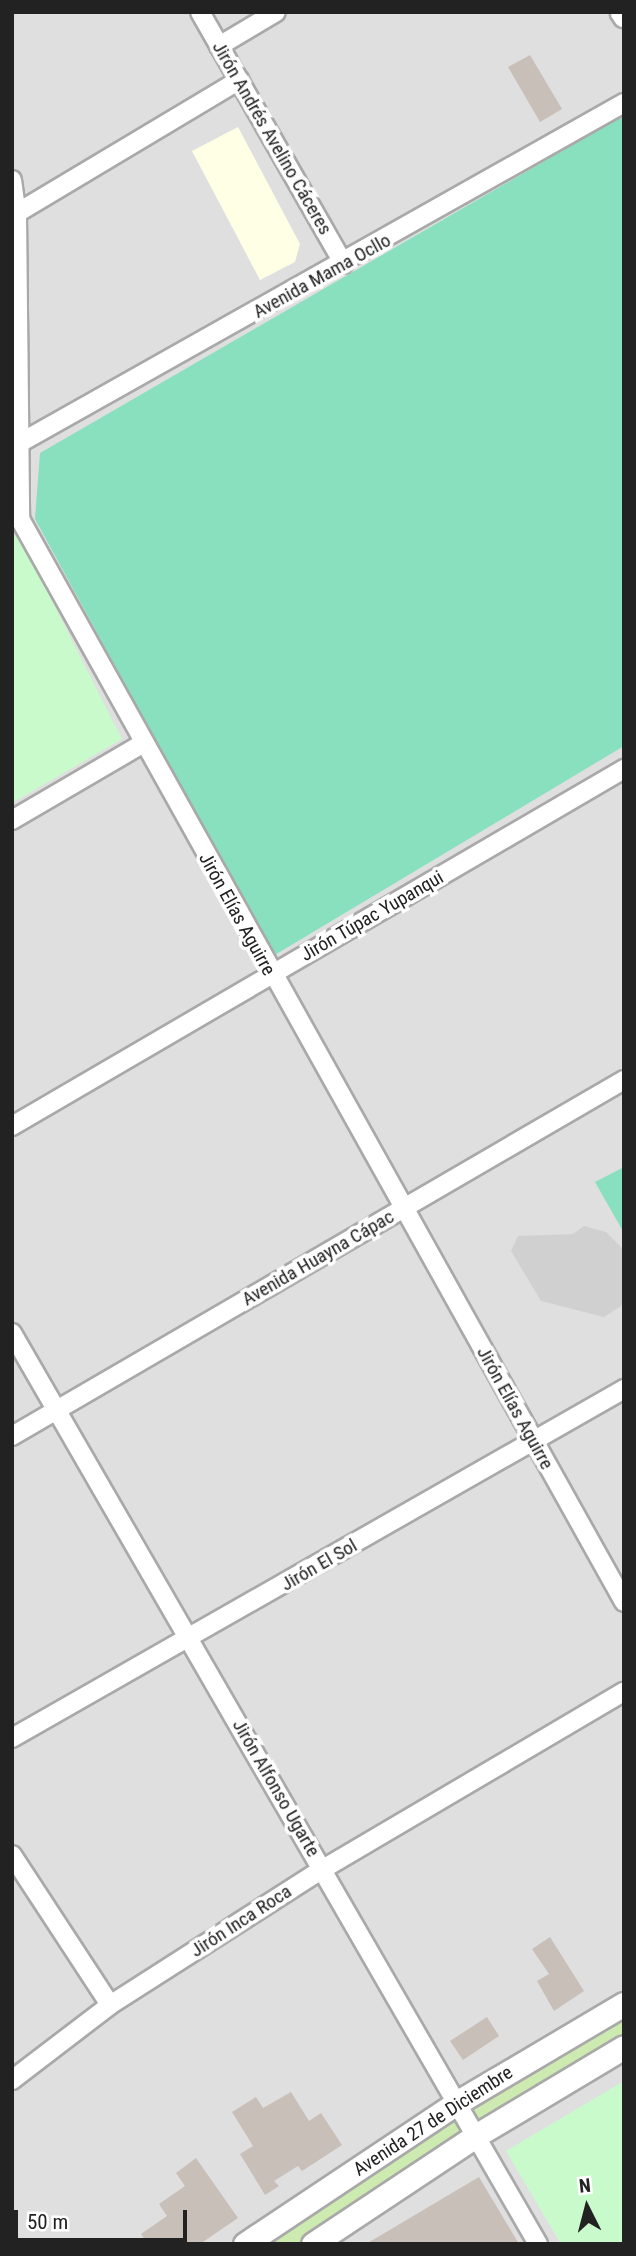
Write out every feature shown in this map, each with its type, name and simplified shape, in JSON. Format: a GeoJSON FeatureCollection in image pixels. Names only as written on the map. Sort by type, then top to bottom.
{"type":"FeatureCollection","features":[{"type":"Feature","properties":{"kind":"street","name":"Jirón Andrés Avelino Cáceres"},"geometry":{"type":"LineString","coordinates":[[200,12],[344,264]]}},
{"type":"Feature","properties":{"kind":"street"},"geometry":{"type":"LineString","coordinates":[[219,46],[276,12]]}},
{"type":"Feature","properties":{"kind":"street"},"geometry":{"type":"LineString","coordinates":[[15,215],[239,80]]}},
{"type":"Feature","properties":{"kind":"street","name":"Avenida Mama Ocllo"},"geometry":{"type":"LineString","coordinates":[[18,444],[344,264],[624,103]]}},
{"type":"Feature","properties":{"kind":"street","name":"Jirón Elías Aguirre"},"geometry":{"type":"LineString","coordinates":[[12,180],[15,215],[18,444],[16,521],[624,1602]]}},
{"type":"Feature","properties":{"kind":"street"},"geometry":{"type":"LineString","coordinates":[[12,820],[142,744]]}},
{"type":"Feature","properties":{"kind":"street","name":"Jirón Túpac Yupanqui"},"geometry":{"type":"LineString","coordinates":[[12,1126],[271,975],[621,777]]}},
{"type":"Feature","properties":{"kind":"street","name":"Avenida Huayna Cápac"},"geometry":{"type":"LineString","coordinates":[[12,1436],[624,1080]]}},
{"type":"Feature","properties":{"kind":"street","name":"Jirón Alfonso Ugarte"},"geometry":{"type":"LineString","coordinates":[[12,1333],[538,2244]]}},
{"type":"Feature","properties":{"kind":"street","name":"Jirón El Sol"},"geometry":{"type":"LineString","coordinates":[[12,1738],[190,1640],[624,1389]]}},
{"type":"Feature","properties":{"kind":"street","name":"Jirón Inca Roca"},"geometry":{"type":"LineString","coordinates":[[12,2080],[110,2005],[323,1868],[624,1692]]}},
{"type":"Feature","properties":{"kind":"street"},"geometry":{"type":"LineString","coordinates":[[12,1854],[110,2005]]}},
{"type":"Feature","properties":{"kind":"street","name":"Avenida 27 de Diciembre"},"geometry":{"type":"LineString","coordinates":[[245,2244],[458,2102],[624,2004]]}},
{"type":"Feature","properties":{"kind":"street","name":"Avenida 27 de Diciembre"},"geometry":{"type":"LineString","coordinates":[[313,2244],[477,2135],[624,2047]]}},
{"type":"Feature","properties":{"kind":"shaded area"},"geometry":{"type":"Polygon","coordinates":[[[12,12],[624,12],[624,2244],[12,2244],[12,12]]]}},
{"type":"Feature","properties":{"kind":"shaded area"},"geometry":{"type":"Polygon","coordinates":[[[238,127],[300,244],[295,262],[260,280],[192,151],[238,127]]]}},
{"type":"Feature","properties":{"kind":"shaded area"},"geometry":{"type":"Polygon","coordinates":[[[584,1226],[606,1232],[624,1250],[624,1304],[604,1317],[541,1301],[511,1251],[518,1236],[573,1234],[584,1226]]]}},
{"type":"Feature","properties":{"kind":"green space"},"geometry":{"type":"Polygon","coordinates":[[[624,115],[624,746],[273,956],[35,519],[40,453],[624,115]]]}},
{"type":"Feature","properties":{"kind":"green space"},"geometry":{"type":"Polygon","coordinates":[[[18,534],[122,739],[12,803],[12,537],[18,534]]]}},
{"type":"Feature","properties":{"kind":"green space"},"geometry":{"type":"Polygon","coordinates":[[[624,1167],[624,1233],[595,1182],[624,1167]]]}},
{"type":"Feature","properties":{"kind":"green space"},"geometry":{"type":"Polygon","coordinates":[[[624,2015],[624,2036],[478,2124],[470,2107],[624,2015]]]}},
{"type":"Feature","properties":{"kind":"green space"},"geometry":{"type":"Polygon","coordinates":[[[624,2081],[624,2244],[561,2244],[506,2151],[624,2081]]]}},
{"type":"Feature","properties":{"kind":"green space"},"geometry":{"type":"Polygon","coordinates":[[[453,2114],[465,2134],[299,2244],[259,2244],[453,2114]]]}},
{"type":"Feature","properties":{"kind":"building"},"geometry":{"type":"Polygon","coordinates":[[[530,55],[562,109],[540,122],[508,67],[530,55]]]}},
{"type":"Feature","properties":{"kind":"building"},"geometry":{"type":"Polygon","coordinates":[[[550,1937],[584,1991],[554,2011],[537,1981],[549,1974],[532,1949],[550,1937]]]}},
{"type":"Feature","properties":{"kind":"building"},"geometry":{"type":"Polygon","coordinates":[[[487,2017],[499,2036],[463,2060],[450,2041],[487,2017]]]}},
{"type":"Feature","properties":{"kind":"building"},"geometry":{"type":"Polygon","coordinates":[[[291,2092],[309,2121],[321,2113],[342,2145],[302,2171],[298,2166],[274,2181],[279,2186],[265,2195],[240,2154],[253,2146],[232,2112],[256,2097],[263,2108],[291,2092]]]}},
{"type":"Feature","properties":{"kind":"building"},"geometry":{"type":"Polygon","coordinates":[[[196,2158],[238,2218],[200,2244],[148,2244],[141,2234],[167,2216],[159,2204],[185,2186],[176,2173],[196,2158]]]}},
{"type":"Feature","properties":{"kind":"building"},"geometry":{"type":"Polygon","coordinates":[[[479,2177],[519,2244],[366,2244],[479,2177]]]}}]}
